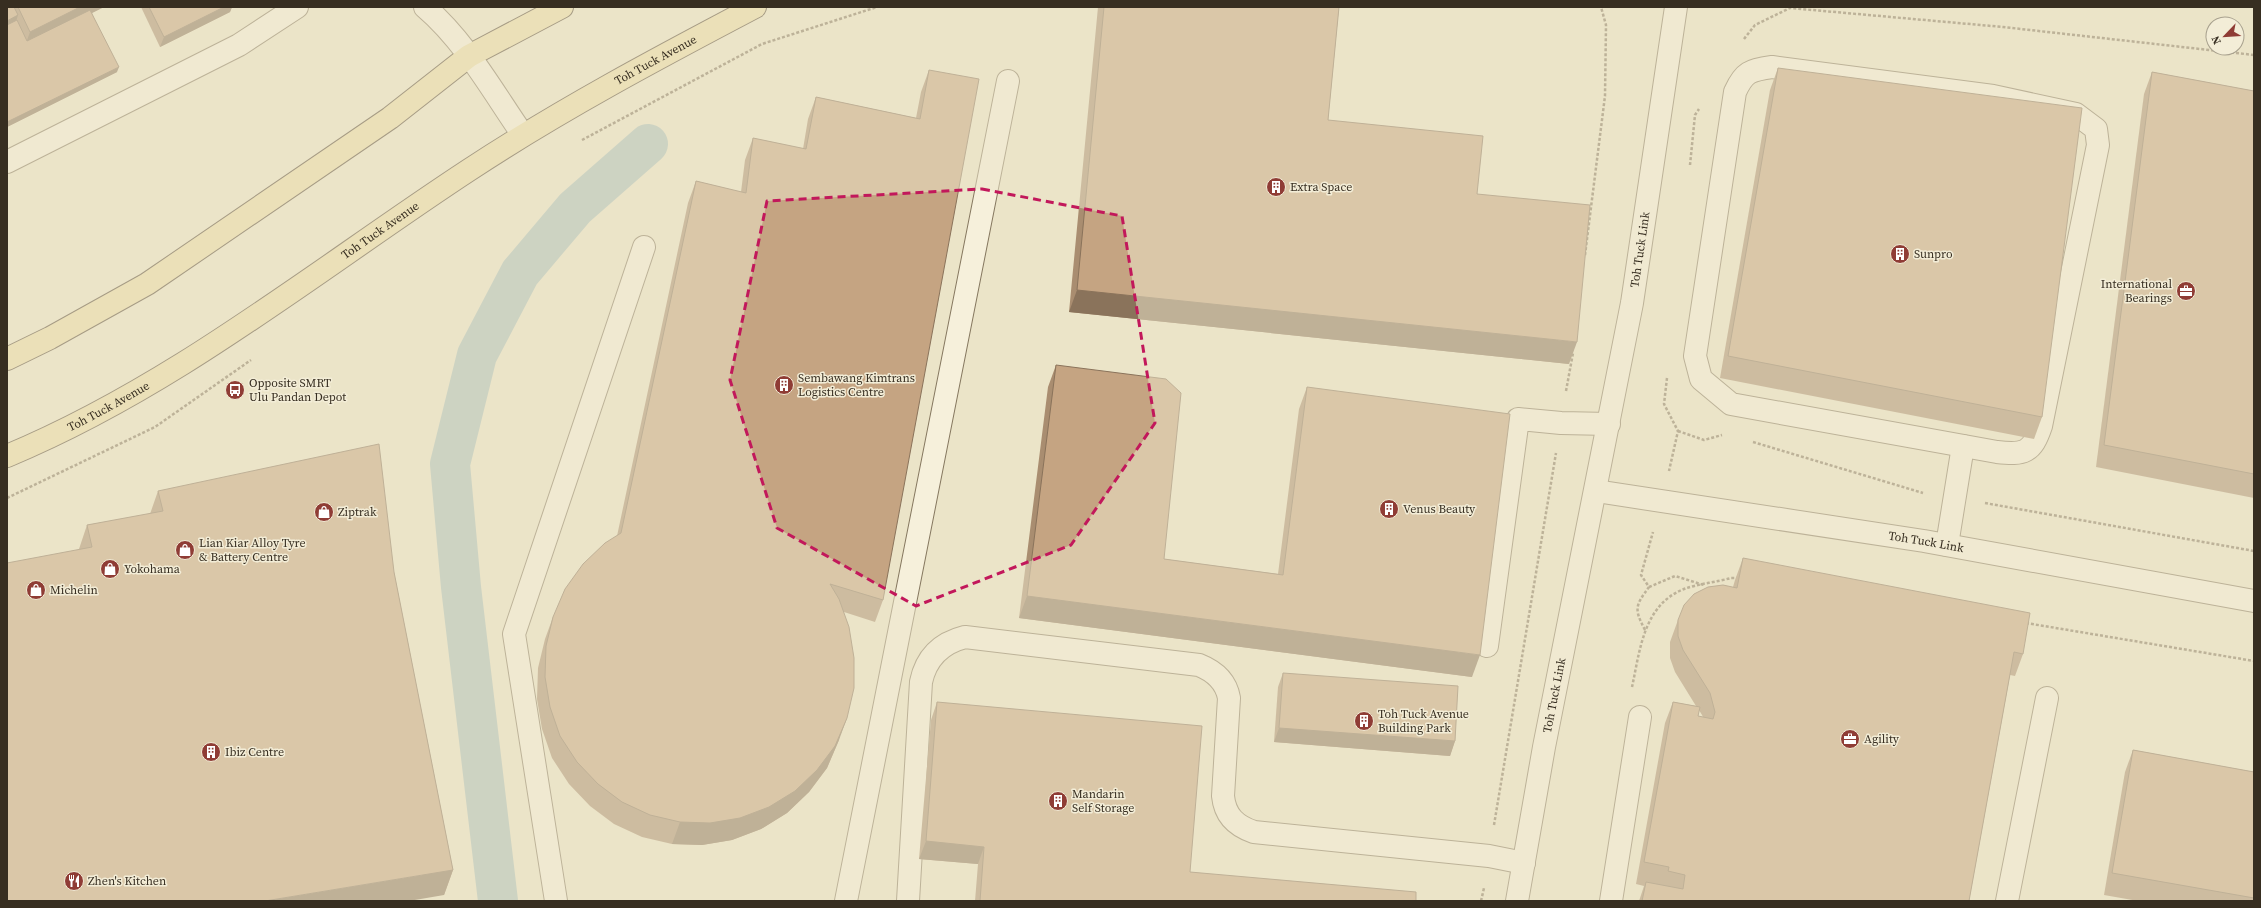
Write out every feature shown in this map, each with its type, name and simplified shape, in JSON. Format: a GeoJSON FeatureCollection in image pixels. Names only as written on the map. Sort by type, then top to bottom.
{"type":"FeatureCollection","features":[{"type":"Feature","properties":{"kind":"main road"},"geometry":{"type":"LineString","coordinates":[[7,359],[50,338],[147,284],[390,118],[469,56],[562,7]]}},
{"type":"Feature","properties":{"kind":"main road","name":"Toh Tuck Avenue"},"geometry":{"type":"LineString","coordinates":[[7,456],[101,412],[196,355],[523,135],[755,7]]}},
{"type":"Feature","properties":{"kind":"street"},"geometry":{"type":"LineString","coordinates":[[7,162],[239,45],[297,7]]}},
{"type":"Feature","properties":{"kind":"street"},"geometry":{"type":"LineString","coordinates":[[425,7],[436,17],[469,56],[523,135]]}},
{"type":"Feature","properties":{"kind":"street","name":"Toh Tuck Link"},"geometry":{"type":"LineString","coordinates":[[1517,901],[1544,747],[1596,491],[1632,303],[1676,7]]}},
{"type":"Feature","properties":{"kind":"street"},"geometry":{"type":"LineString","coordinates":[[1772,67],[1993,96],[2076,114],[2096,129],[2096,152],[2041,426],[2036,442],[2027,451],[2015,454],[1963,446],[1731,404],[1701,379],[1695,356],[1735,92],[1742,77],[1750,71],[1772,67]]}},
{"type":"Feature","properties":{"kind":"street"},"geometry":{"type":"LineString","coordinates":[[846,901],[1008,81]]}},
{"type":"Feature","properties":{"kind":"street"},"geometry":{"type":"LineString","coordinates":[[556,901],[514,634],[644,247]]}},
{"type":"Feature","properties":{"kind":"street"},"geometry":{"type":"LineString","coordinates":[[1487,646],[1518,419],[1561,423],[1609,424]]}},
{"type":"Feature","properties":{"kind":"street"},"geometry":{"type":"LineString","coordinates":[[1947,545],[1963,446]]}},
{"type":"Feature","properties":{"kind":"street","name":"Toh Tuck Link"},"geometry":{"type":"LineString","coordinates":[[1596,491],[1947,545],[2254,601]]}},
{"type":"Feature","properties":{"kind":"street"},"geometry":{"type":"LineString","coordinates":[[908,901],[921,682],[929,659],[948,643],[965,638],[1199,665],[1211,670],[1225,685],[1229,698],[1224,806],[1235,823],[1243,828],[1254,832],[1489,856],[1524,863]]}},
{"type":"Feature","properties":{"kind":"street"},"geometry":{"type":"LineString","coordinates":[[2007,901],[2047,698]]}},
{"type":"Feature","properties":{"kind":"street"},"geometry":{"type":"LineString","coordinates":[[1611,901],[1640,717]]}},
{"type":"Feature","properties":{"kind":"path"},"geometry":{"type":"LineString","coordinates":[[576,143],[762,44],[877,7]]}},
{"type":"Feature","properties":{"kind":"path"},"geometry":{"type":"LineString","coordinates":[[1743,41],[1755,25],[1790,8],[2002,27],[2254,55]]}},
{"type":"Feature","properties":{"kind":"path"},"geometry":{"type":"LineString","coordinates":[[1689,170],[1695,115],[1703,103]]}},
{"type":"Feature","properties":{"kind":"path"},"geometry":{"type":"LineString","coordinates":[[7,498],[154,427],[253,359]]}},
{"type":"Feature","properties":{"kind":"path"},"geometry":{"type":"LineString","coordinates":[[1667,374],[1664,404],[1678,430],[1704,440],[1726,434]]}},
{"type":"Feature","properties":{"kind":"path"},"geometry":{"type":"LineString","coordinates":[[1649,587],[1641,575],[1678,430]]}},
{"type":"Feature","properties":{"kind":"path"},"geometry":{"type":"LineString","coordinates":[[1705,585],[1675,576],[1649,587],[1638,601],[1636,614],[1644,630],[1656,610],[1670,597],[1684,589],[1705,585],[1731,578],[1747,579]]}},
{"type":"Feature","properties":{"kind":"path"},"geometry":{"type":"LineString","coordinates":[[2020,622],[2254,661]]}},
{"type":"Feature","properties":{"kind":"highlighted area"},"geometry":{"type":"Polygon","coordinates":[[[982,189],[1122,216],[1155,423],[1071,545],[916,606],[777,528],[730,380],[767,201],[982,189]]]}},
{"type":"Feature","properties":{"kind":"building"},"geometry":{"type":"Polygon","coordinates":[[[7,7],[14,7],[18,15],[7,21],[7,7]]]}},
{"type":"Feature","properties":{"kind":"building"},"geometry":{"type":"Polygon","coordinates":[[[18,7],[80,7],[30,32],[18,7]]]}},
{"type":"Feature","properties":{"kind":"building"},"geometry":{"type":"Polygon","coordinates":[[[149,7],[224,7],[164,37],[149,7]]]}},
{"type":"Feature","properties":{"kind":"building","name":"Extra Space"},"geometry":{"type":"Polygon","coordinates":[[[1104,7],[1339,7],[1328,120],[1483,136],[1477,194],[1590,205],[1577,342],[1077,290],[1104,7]]]}},
{"type":"Feature","properties":{"kind":"building"},"geometry":{"type":"Polygon","coordinates":[[[90,10],[119,67],[7,122],[7,25],[17,20],[27,41],[90,10]]]}},
{"type":"Feature","properties":{"kind":"building","name":"Sunpro"},"geometry":{"type":"Polygon","coordinates":[[[1778,68],[2082,108],[2042,417],[1728,356],[1778,68]]]}},
{"type":"Feature","properties":{"kind":"building","name":"Sembawang Kimtrans Logistics Centre"},"geometry":{"type":"Polygon","coordinates":[[[929,70],[979,79],[883,600],[830,584],[839,599],[849,627],[854,658],[854,688],[847,718],[835,746],[817,770],[795,791],[769,807],[740,818],[710,823],[680,822],[650,815],[622,802],[598,784],[577,762],[560,736],[550,707],[545,677],[546,646],[553,617],[565,589],[583,564],[605,543],[621,533],[696,181],[746,193],[753,138],[806,149],[816,97],[920,119],[929,70]]]}},
{"type":"Feature","properties":{"kind":"building","name":"International Bearings"},"geometry":{"type":"Polygon","coordinates":[[[2152,72],[2254,91],[2254,474],[2104,445],[2152,72]]]}},
{"type":"Feature","properties":{"kind":"building","name":"Venus Beauty"},"geometry":{"type":"Polygon","coordinates":[[[1056,365],[1166,379],[1181,393],[1164,559],[1283,575],[1307,387],[1510,414],[1480,655],[1027,596],[1056,365]]]}},
{"type":"Feature","properties":{"kind":"building","name":"Ibiz Centre"},"geometry":{"type":"Polygon","coordinates":[[[379,444],[394,572],[453,870],[265,901],[7,901],[7,563],[92,547],[87,525],[163,511],[158,491],[379,444]]]}},
{"type":"Feature","properties":{"kind":"building","name":"Agility"},"geometry":{"type":"Polygon","coordinates":[[[1743,558],[2030,613],[2023,654],[2014,652],[1969,901],[1642,901],[1646,882],[1683,889],[1685,875],[1668,871],[1669,867],[1644,862],[1673,702],[1700,707],[1698,716],[1713,719],[1715,712],[1710,693],[1683,650],[1678,636],[1678,620],[1684,605],[1694,594],[1708,587],[1723,585],[1737,588],[1743,558]]]}},
{"type":"Feature","properties":{"kind":"building","name":"Toh Tuck Avenue Building Park"},"geometry":{"type":"Polygon","coordinates":[[[1283,673],[1458,686],[1455,741],[1279,728],[1283,673]]]}},
{"type":"Feature","properties":{"kind":"building","name":"Mandarin Self Storage"},"geometry":{"type":"Polygon","coordinates":[[[937,702],[1202,726],[1190,872],[1416,892],[1416,901],[980,901],[984,847],[926,841],[937,702]]]}},
{"type":"Feature","properties":{"kind":"building"},"geometry":{"type":"Polygon","coordinates":[[[2133,750],[2254,772],[2254,898],[2112,873],[2133,750]]]}},
{"type":"Feature","properties":{"kind":"waterway"},"geometry":{"type":"LineString","coordinates":[[498,901],[461,587],[450,464],[477,355],[520,273],[575,208],[648,144]]}},
{"type":"Feature","properties":{"kind":"place","name":"Extra Space"},"geometry":{"type":"Point","coordinates":[1276,187]}},
{"type":"Feature","properties":{"kind":"place","name":"Sunpro"},"geometry":{"type":"Point","coordinates":[1900,254]}},
{"type":"Feature","properties":{"kind":"place","name":"International Bearings"},"geometry":{"type":"Point","coordinates":[2186,291]}},
{"type":"Feature","properties":{"kind":"place","name":"Sembawang Kimtrans Logistics Centre"},"geometry":{"type":"Point","coordinates":[784,385]}},
{"type":"Feature","properties":{"kind":"place","name":"Opposite SMRT Ulu Pandan Depot"},"geometry":{"type":"Point","coordinates":[235,390]}},
{"type":"Feature","properties":{"kind":"place","name":"Venus Beauty"},"geometry":{"type":"Point","coordinates":[1389,509]}},
{"type":"Feature","properties":{"kind":"place","name":"Ziptrak"},"geometry":{"type":"Point","coordinates":[324,512]}},
{"type":"Feature","properties":{"kind":"place","name":"Lian Kiar Alloy Tyre & Battery Centre"},"geometry":{"type":"Point","coordinates":[185,550]}},
{"type":"Feature","properties":{"kind":"place","name":"Yokohama"},"geometry":{"type":"Point","coordinates":[110,569]}},
{"type":"Feature","properties":{"kind":"place","name":"Michelin"},"geometry":{"type":"Point","coordinates":[36,590]}},
{"type":"Feature","properties":{"kind":"place","name":"Toh Tuck Avenue Building Park"},"geometry":{"type":"Point","coordinates":[1364,721]}},
{"type":"Feature","properties":{"kind":"place","name":"Agility"},"geometry":{"type":"Point","coordinates":[1850,739]}},
{"type":"Feature","properties":{"kind":"place","name":"Ibiz Centre"},"geometry":{"type":"Point","coordinates":[211,752]}},
{"type":"Feature","properties":{"kind":"place","name":"Mandarin Self Storage"},"geometry":{"type":"Point","coordinates":[1058,801]}},
{"type":"Feature","properties":{"kind":"place","name":"Zhen's Kitchen"},"geometry":{"type":"Point","coordinates":[74,881]}}]}
